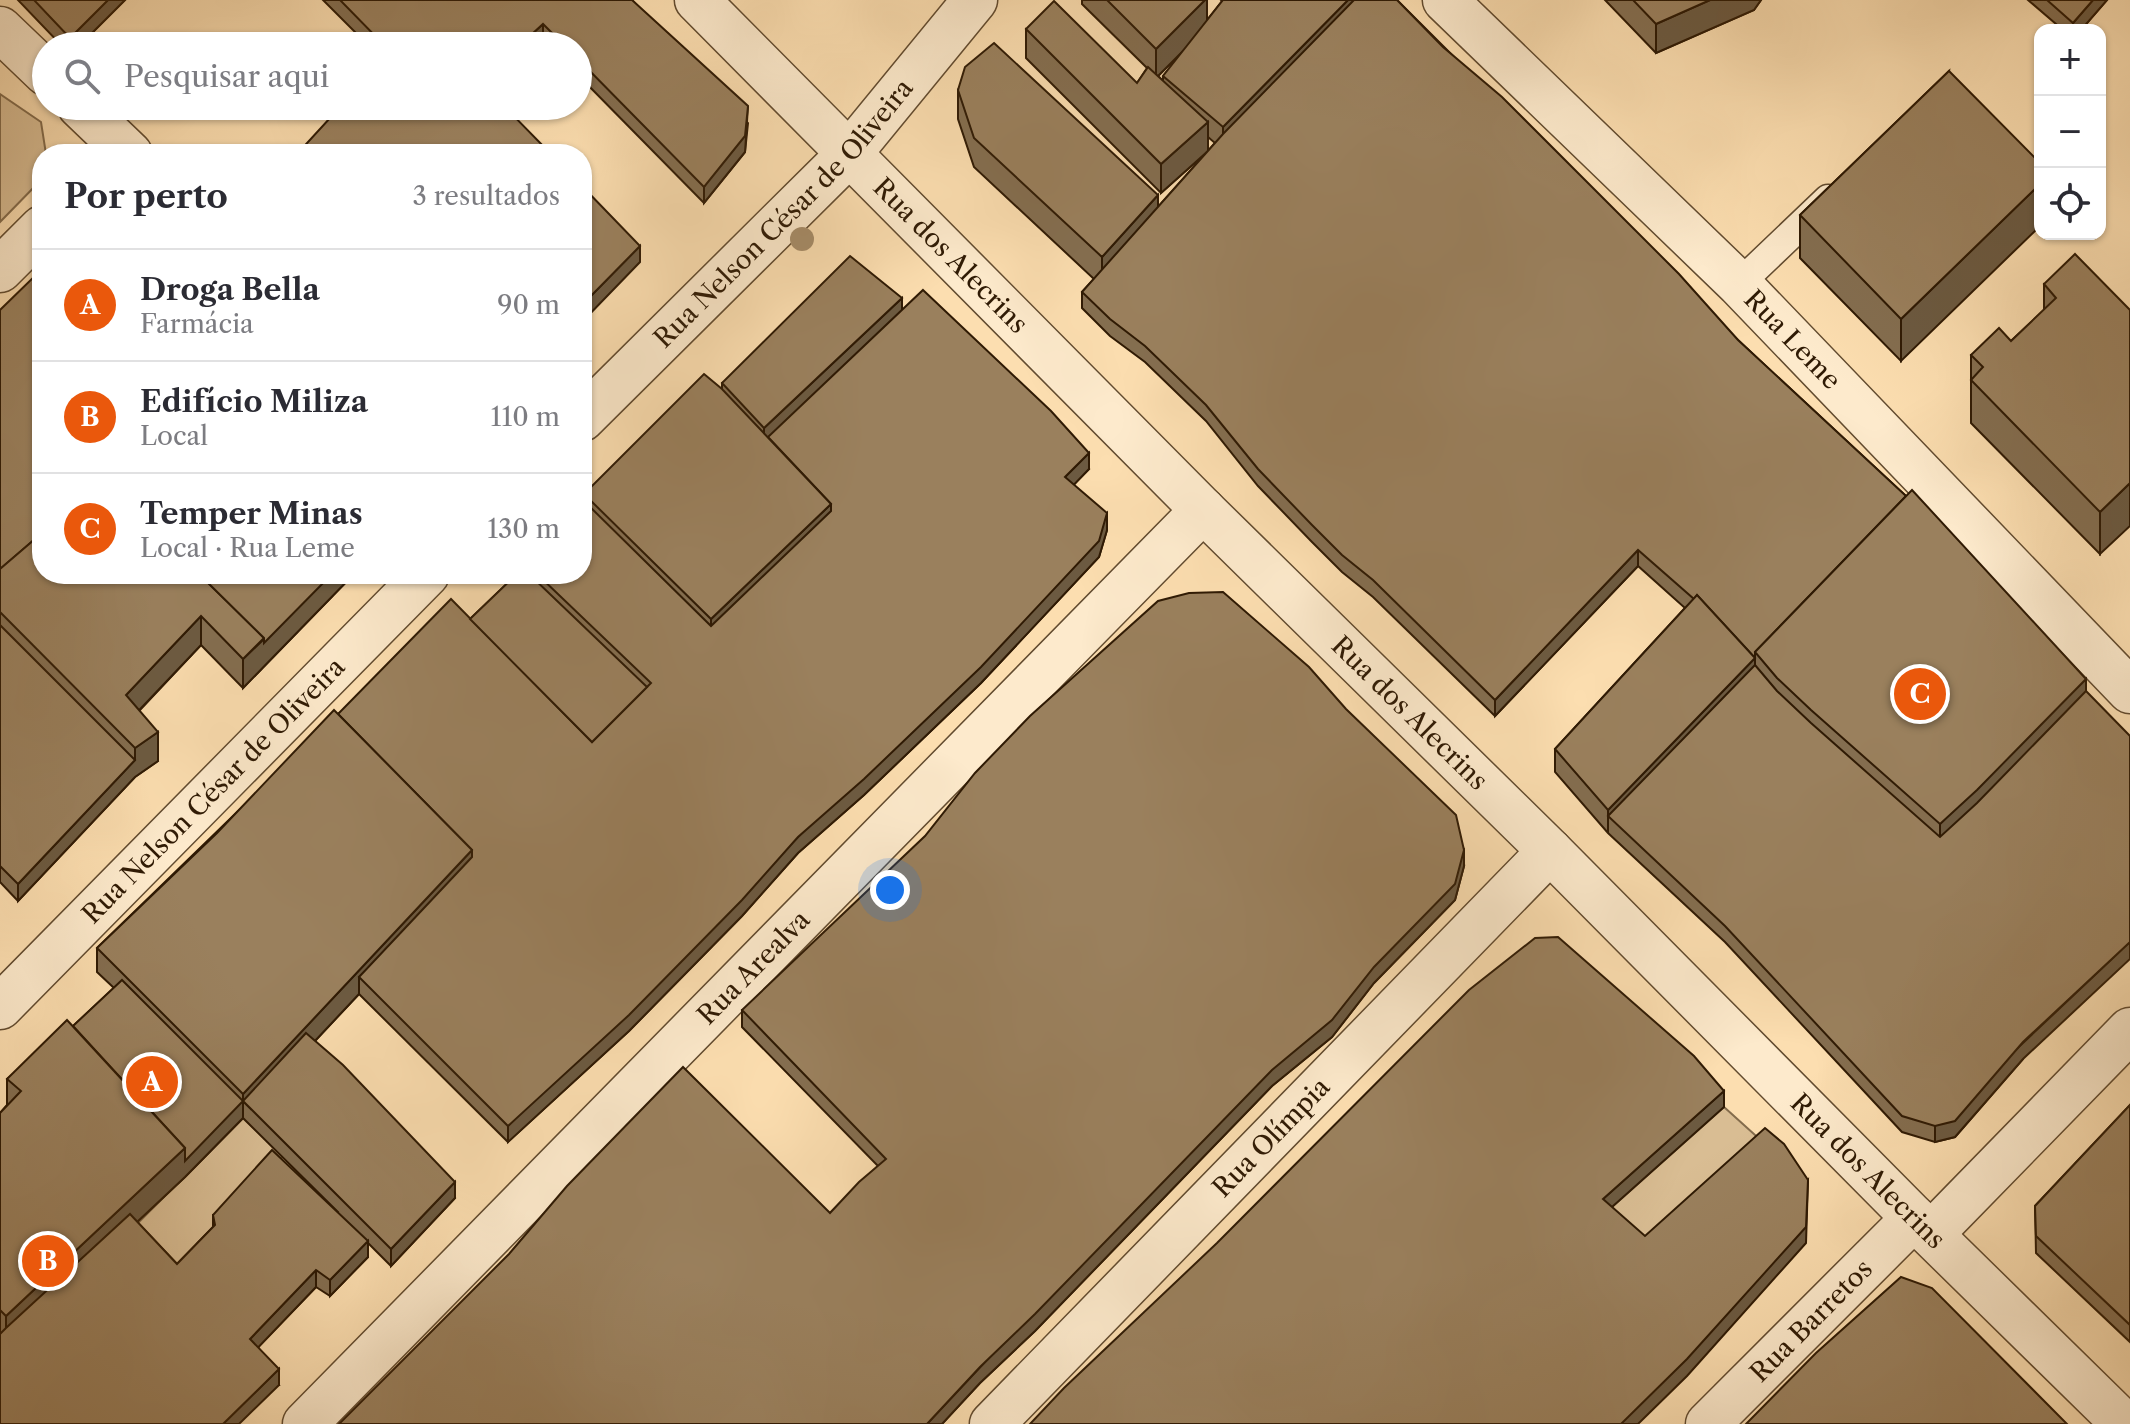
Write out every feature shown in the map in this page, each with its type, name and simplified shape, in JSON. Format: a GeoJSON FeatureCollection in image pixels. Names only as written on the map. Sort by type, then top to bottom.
{"type":"FeatureCollection","features":[{"type":"Feature","properties":{"kind":"street","name":"Rua dos Alecrins"},"geometry":{"type":"LineString","coordinates":[[697,0],[1203,510],[2124,1424]]}},
{"type":"Feature","properties":{"kind":"street","name":"Rua Nelson César de Oliveira"},"geometry":{"type":"LineString","coordinates":[[592,409],[848,155],[975,0]]}},
{"type":"Feature","properties":{"kind":"street","name":"Rua Leme"},"geometry":{"type":"LineString","coordinates":[[1445,0],[1739,284],[2130,691]]}},
{"type":"Feature","properties":{"kind":"street"},"geometry":{"type":"LineString","coordinates":[[0,29],[32,60]]}},
{"type":"Feature","properties":{"kind":"street"},"geometry":{"type":"LineString","coordinates":[[93,120],[116,144]]}},
{"type":"Feature","properties":{"kind":"street"},"geometry":{"type":"LineString","coordinates":[[0,270],[32,238]]}},
{"type":"Feature","properties":{"kind":"street","name":"Rua Arealva"},"geometry":{"type":"LineString","coordinates":[[305,1424],[1203,510]]}},
{"type":"Feature","properties":{"kind":"street","name":"Rua Nelson César de Oliveira"},"geometry":{"type":"LineString","coordinates":[[0,1007],[417,584]]}},
{"type":"Feature","properties":{"kind":"street","name":"Rua Olímpia"},"geometry":{"type":"LineString","coordinates":[[992,1424],[1550,851]]}},
{"type":"Feature","properties":{"kind":"street","name":"Rua Barretos"},"geometry":{"type":"LineString","coordinates":[[1708,1424],[2130,1030]]}},
{"type":"Feature","properties":{"kind":"lane"},"geometry":{"type":"LineString","coordinates":[[1739,284],[1852,176]]}},
{"type":"Feature","properties":{"kind":"shaded area"},"geometry":{"type":"Polygon","coordinates":[[[0,94],[32,116],[32,120],[41,122],[44,144],[32,144],[32,189],[0,222],[0,94]]]}},
{"type":"Feature","properties":{"kind":"shaded area"},"geometry":{"type":"Polygon","coordinates":[[[1724,1107],[1765,1144],[1645,1253],[1603,1215],[1724,1107]]]}},
{"type":"Feature","properties":{"kind":"shaded area"},"geometry":{"type":"Polygon","coordinates":[[[243,1118],[283,1157],[271,1166],[177,1280],[130,1231],[243,1118]]]}},
{"type":"Feature","properties":{"kind":"building"},"geometry":{"type":"Polygon","coordinates":[[[34,0],[108,0],[76,32],[64,32],[34,0]]]}},
{"type":"Feature","properties":{"kind":"building"},"geometry":{"type":"Polygon","coordinates":[[[340,0],[632,0],[748,106],[745,136],[704,187],[592,73],[592,32],[551,32],[543,24],[534,32],[371,32],[340,0]]]}},
{"type":"Feature","properties":{"kind":"building"},"geometry":{"type":"Polygon","coordinates":[[[1107,0],[1205,0],[1156,49],[1107,0]]]}},
{"type":"Feature","properties":{"kind":"building"},"geometry":{"type":"Polygon","coordinates":[[[1223,0],[1348,0],[1223,127],[1163,76],[1223,0]]]}},
{"type":"Feature","properties":{"kind":"building"},"geometry":{"type":"Polygon","coordinates":[[[1354,0],[1397,0],[1443,47],[1502,97],[1679,274],[1738,340],[1906,496],[1755,652],[1755,658],[1697,595],[1694,599],[1638,550],[1495,700],[1373,580],[1312,525],[1258,469],[1206,405],[1145,346],[1082,292],[1223,134],[1354,0]]]}},
{"type":"Feature","properties":{"kind":"building"},"geometry":{"type":"Polygon","coordinates":[[[1633,0],[1710,0],[1656,24],[1633,0]]]}},
{"type":"Feature","properties":{"kind":"building"},"geometry":{"type":"Polygon","coordinates":[[[2047,0],[2093,0],[2073,23],[2047,0]]]}},
{"type":"Feature","properties":{"kind":"building"},"geometry":{"type":"Polygon","coordinates":[[[1054,1],[1137,83],[1148,67],[1208,122],[1161,164],[1026,29],[1054,1]]]}},
{"type":"Feature","properties":{"kind":"building"},"geometry":{"type":"Polygon","coordinates":[[[994,43],[1158,195],[1102,257],[974,138],[958,90],[965,67],[994,43]]]}},
{"type":"Feature","properties":{"kind":"building"},"geometry":{"type":"Polygon","coordinates":[[[1949,71],[2034,157],[2034,190],[1901,319],[1800,215],[1949,71]]]}},
{"type":"Feature","properties":{"kind":"building"},"geometry":{"type":"Polygon","coordinates":[[[328,120],[518,120],[541,144],[306,144],[328,120]]]}},
{"type":"Feature","properties":{"kind":"building"},"geometry":{"type":"Polygon","coordinates":[[[592,196],[640,246],[592,295],[592,196]]]}},
{"type":"Feature","properties":{"kind":"building"},"geometry":{"type":"Polygon","coordinates":[[[2075,254],[2130,310],[2130,483],[2100,512],[1971,380],[1983,367],[1971,355],[1999,328],[2011,341],[2056,298],[2044,284],[2075,254]]]}},
{"type":"Feature","properties":{"kind":"building"},"geometry":{"type":"Polygon","coordinates":[[[850,256],[902,298],[764,428],[722,383],[850,256]]]}},
{"type":"Feature","properties":{"kind":"building"},"geometry":{"type":"Polygon","coordinates":[[[32,279],[32,542],[0,569],[0,310],[32,279]]]}},
{"type":"Feature","properties":{"kind":"building"},"geometry":{"type":"Polygon","coordinates":[[[923,290],[1051,411],[1089,453],[1065,477],[1107,513],[1099,541],[981,667],[864,779],[798,837],[742,900],[629,1015],[508,1126],[359,977],[472,857],[472,850],[338,714],[451,599],[592,742],[651,683],[547,584],[592,584],[592,509],[711,626],[831,511],[831,504],[768,437],[923,290]]]}},
{"type":"Feature","properties":{"kind":"building"},"geometry":{"type":"Polygon","coordinates":[[[704,374],[831,504],[711,619],[592,502],[592,486],[704,374]]]}},
{"type":"Feature","properties":{"kind":"building"},"geometry":{"type":"Polygon","coordinates":[[[1912,490],[2086,679],[1940,824],[1811,710],[1755,652],[1912,490]]]}},
{"type":"Feature","properties":{"kind":"building"},"geometry":{"type":"Polygon","coordinates":[[[32,542],[32,584],[209,584],[264,638],[243,659],[201,616],[126,695],[158,732],[135,748],[0,612],[0,569],[32,542]]]}},
{"type":"Feature","properties":{"kind":"building"},"geometry":{"type":"Polygon","coordinates":[[[209,584],[322,584],[264,643],[264,638],[209,584]]]}},
{"type":"Feature","properties":{"kind":"building"},"geometry":{"type":"Polygon","coordinates":[[[507,584],[539,584],[647,687],[592,742],[470,619],[507,584]]]}},
{"type":"Feature","properties":{"kind":"building"},"geometry":{"type":"Polygon","coordinates":[[[1223,592],[1309,667],[1346,709],[1456,815],[1464,850],[1455,884],[1374,967],[1332,1020],[1272,1070],[927,1424],[339,1424],[509,1254],[567,1186],[683,1067],[830,1213],[886,1159],[742,1010],[925,836],[975,773],[1030,716],[1158,601],[1189,593],[1223,592]]]}},
{"type":"Feature","properties":{"kind":"building"},"geometry":{"type":"Polygon","coordinates":[[[1697,595],[1755,658],[1608,810],[1555,749],[1697,595]]]}},
{"type":"Feature","properties":{"kind":"building"},"geometry":{"type":"Polygon","coordinates":[[[0,625],[135,760],[18,884],[0,866],[0,625]]]}},
{"type":"Feature","properties":{"kind":"building"},"geometry":{"type":"Polygon","coordinates":[[[1755,665],[1811,723],[1940,837],[2086,691],[2130,736],[2130,942],[2023,1042],[1955,1121],[1935,1126],[1902,1116],[1725,926],[1608,816],[1755,665]]]}},
{"type":"Feature","properties":{"kind":"building"},"geometry":{"type":"Polygon","coordinates":[[[334,710],[472,850],[243,1094],[97,948],[217,833],[334,710]]]}},
{"type":"Feature","properties":{"kind":"building"},"geometry":{"type":"Polygon","coordinates":[[[1558,937],[1694,1056],[1724,1091],[1603,1199],[1645,1236],[1765,1128],[1784,1144],[1808,1180],[1806,1227],[1687,1359],[1621,1424],[1030,1424],[1217,1243],[1469,990],[1535,938],[1558,937]]]}},
{"type":"Feature","properties":{"kind":"building"},"geometry":{"type":"Polygon","coordinates":[[[122,980],[243,1101],[185,1161],[185,1148],[73,1026],[122,980]]]}},
{"type":"Feature","properties":{"kind":"building"},"geometry":{"type":"Polygon","coordinates":[[[67,1020],[185,1148],[6,1316],[0,1310],[0,1113],[21,1091],[7,1079],[67,1020]]]}},
{"type":"Feature","properties":{"kind":"building"},"geometry":{"type":"Polygon","coordinates":[[[306,1033],[343,1065],[455,1182],[391,1249],[243,1101],[306,1033]]]}},
{"type":"Feature","properties":{"kind":"building"},"geometry":{"type":"Polygon","coordinates":[[[2130,1105],[2130,1325],[2036,1236],[2035,1206],[2130,1105]]]}},
{"type":"Feature","properties":{"kind":"building"},"geometry":{"type":"Polygon","coordinates":[[[272,1150],[368,1241],[330,1280],[316,1270],[250,1339],[279,1369],[223,1424],[0,1424],[0,1334],[130,1214],[177,1264],[215,1225],[213,1215],[272,1150]]]}},
{"type":"Feature","properties":{"kind":"building"},"geometry":{"type":"Polygon","coordinates":[[[1901,1277],[1932,1288],[2067,1424],[1746,1424],[1816,1353],[1901,1277]]]}},
{"type":"Feature","properties":{"kind":"place","name":"Temper Minas"},"geometry":{"type":"Point","coordinates":[1920,694]}},
{"type":"Feature","properties":{"kind":"place","name":"Droga Bella"},"geometry":{"type":"Point","coordinates":[152,1082]}},
{"type":"Feature","properties":{"kind":"place","name":"Edifício Miliza"},"geometry":{"type":"Point","coordinates":[48,1261]}}]}
